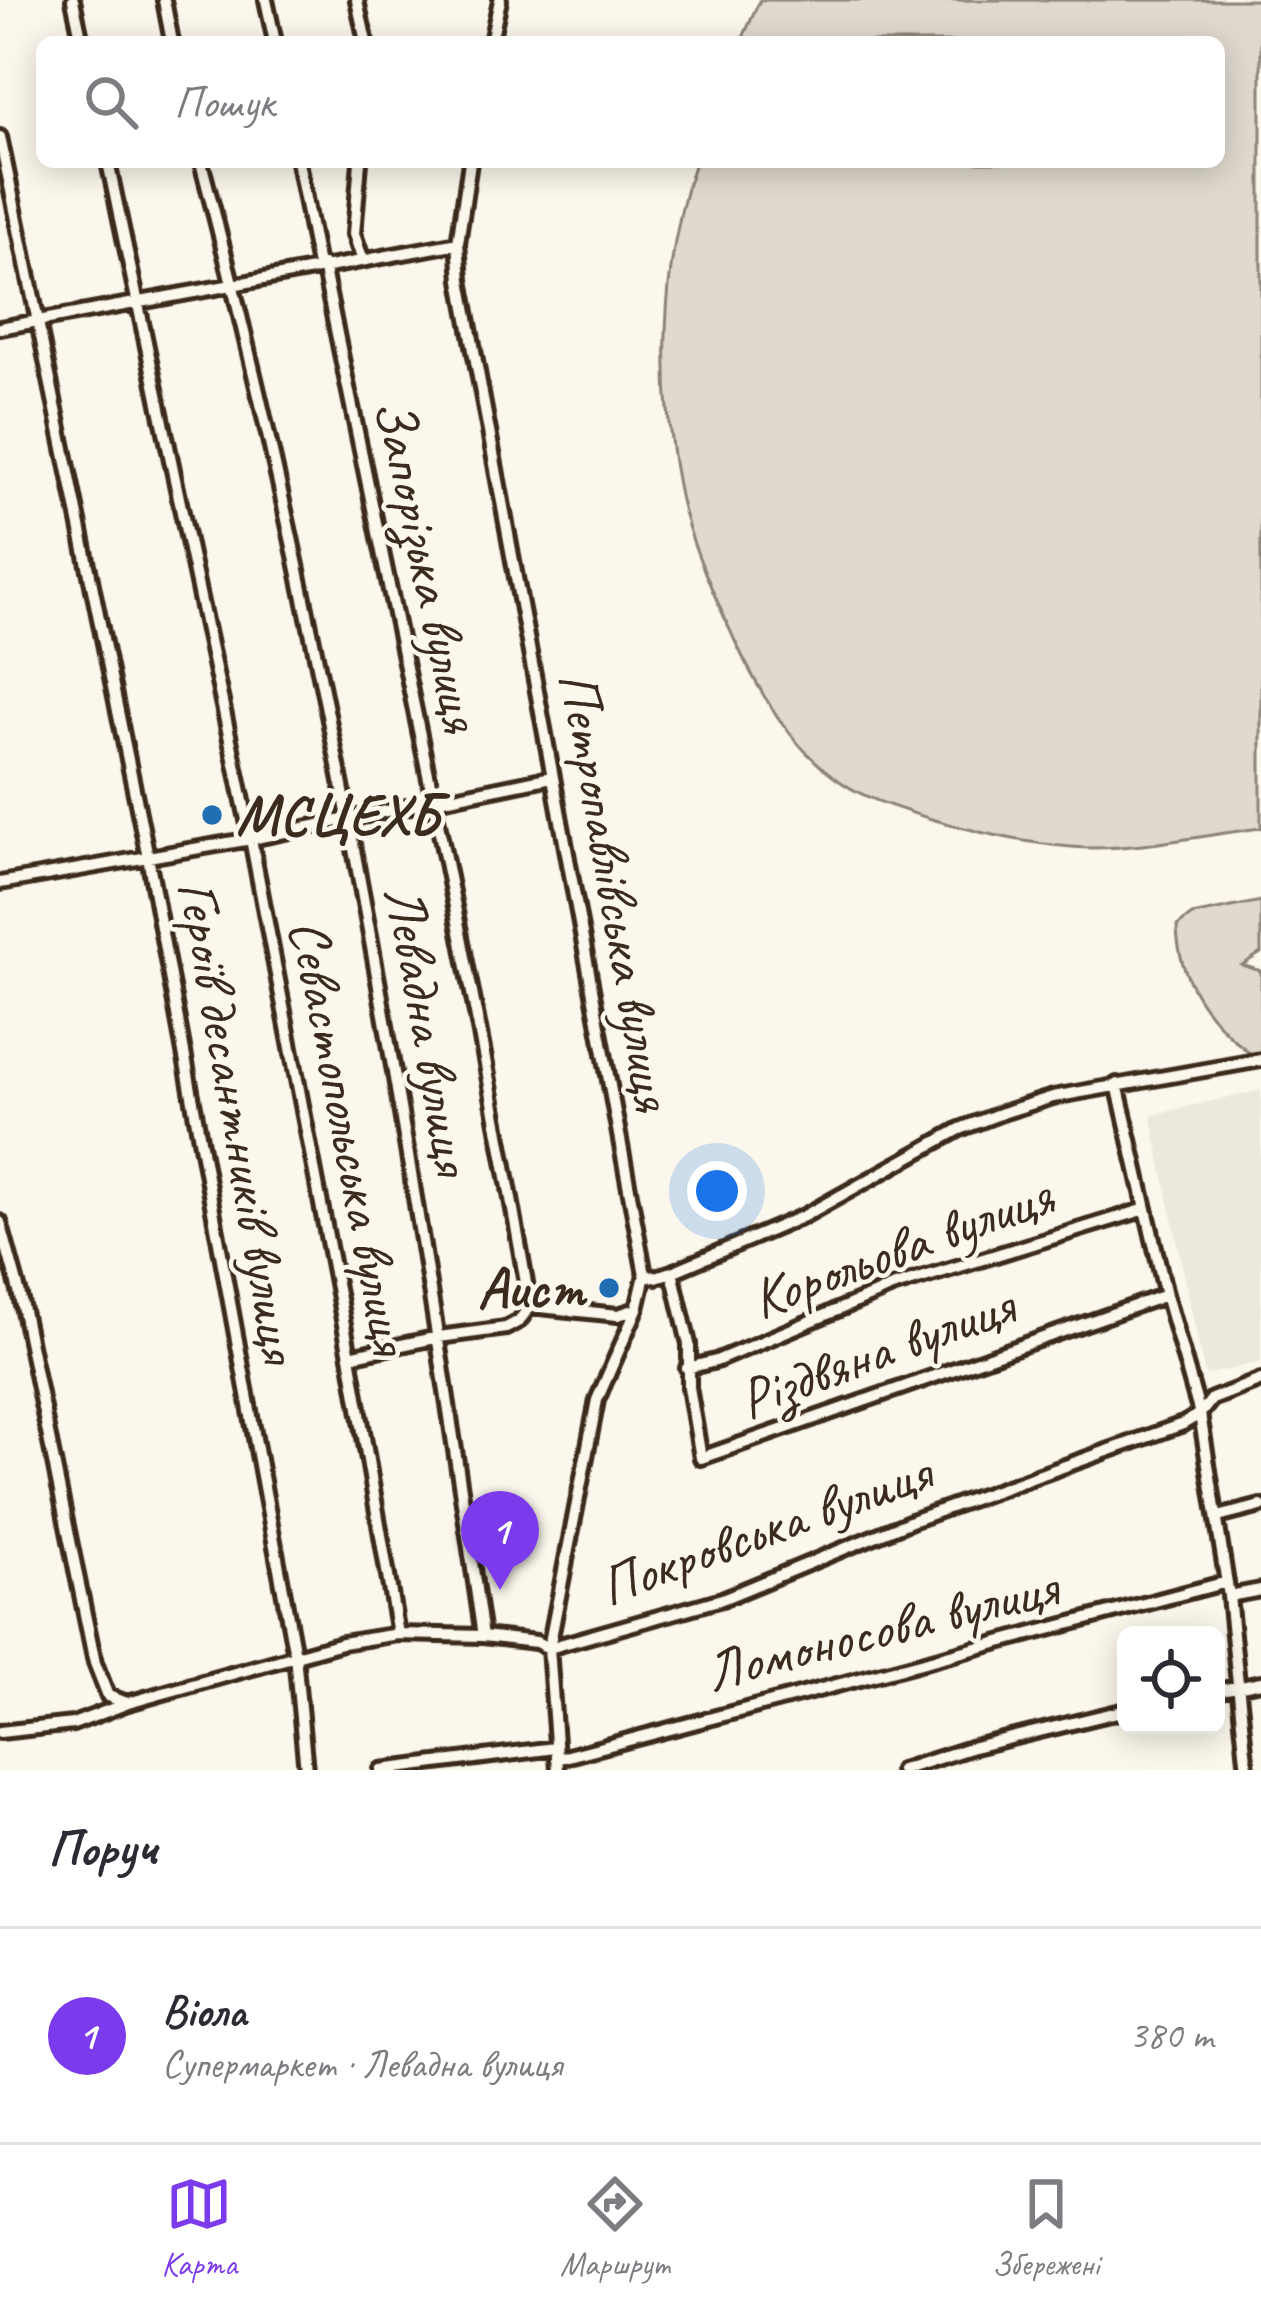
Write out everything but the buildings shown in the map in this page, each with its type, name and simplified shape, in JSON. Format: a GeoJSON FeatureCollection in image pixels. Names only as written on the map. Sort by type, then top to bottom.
{"type":"FeatureCollection","features":[{"type":"Feature","properties":{"kind":"street"},"geometry":{"type":"LineString","coordinates":[[73,0],[81,36]]}},
{"type":"Feature","properties":{"kind":"street"},"geometry":{"type":"LineString","coordinates":[[164,0],[171,36]]}},
{"type":"Feature","properties":{"kind":"street"},"geometry":{"type":"LineString","coordinates":[[266,0],[273,36]]}},
{"type":"Feature","properties":{"kind":"street"},"geometry":{"type":"LineString","coordinates":[[357,0],[365,36]]}},
{"type":"Feature","properties":{"kind":"street"},"geometry":{"type":"LineString","coordinates":[[492,36],[500,0]]}},
{"type":"Feature","properties":{"kind":"street","name":"Героїв десантників вулиця"},"geometry":{"type":"LineString","coordinates":[[0,137],[148,857],[295,1655],[305,1770]]}},
{"type":"Feature","properties":{"kind":"street","name":"Севастопольська вулиця"},"geometry":{"type":"LineString","coordinates":[[109,168],[251,838],[398,1634]]}},
{"type":"Feature","properties":{"kind":"street","name":"Левадна вулиця"},"geometry":{"type":"LineString","coordinates":[[203,168],[233,284],[349,820],[439,1337],[483,1636]]}},
{"type":"Feature","properties":{"kind":"street","name":"Запорізька вулиця"},"geometry":{"type":"LineString","coordinates":[[299,168],[436,800],[530,1306]]}},
{"type":"Feature","properties":{"kind":"street"},"geometry":{"type":"LineString","coordinates":[[359,168],[354,233],[362,258]]}},
{"type":"Feature","properties":{"kind":"street","name":"Петропавлівська вулиця"},"geometry":{"type":"LineString","coordinates":[[469,168],[458,243],[465,303],[645,1275],[637,1309],[597,1400],[549,1648],[556,1759]]}},
{"type":"Feature","properties":{"kind":"street"},"geometry":{"type":"LineString","coordinates":[[0,328],[458,243]]}},
{"type":"Feature","properties":{"kind":"street"},"geometry":{"type":"LineString","coordinates":[[0,883],[349,820],[552,777]]}},
{"type":"Feature","properties":{"kind":"street"},"geometry":{"type":"LineString","coordinates":[[645,1275],[672,1272],[804,1216],[960,1129],[1053,1097],[1261,1060]]}},
{"type":"Feature","properties":{"kind":"street"},"geometry":{"type":"LineString","coordinates":[[1117,1084],[1166,1294],[1200,1414],[1229,1596],[1247,1770]]}},
{"type":"Feature","properties":{"kind":"street","name":"Корольова вулиця"},"geometry":{"type":"LineString","coordinates":[[688,1368],[892,1287],[1146,1209]]}},
{"type":"Feature","properties":{"kind":"street"},"geometry":{"type":"LineString","coordinates":[[0,1222],[19,1291],[94,1663],[108,1696],[128,1703]]}},
{"type":"Feature","properties":{"kind":"street"},"geometry":{"type":"LineString","coordinates":[[672,1272],[689,1344],[688,1368]]}},
{"type":"Feature","properties":{"kind":"street","name":"Різдвяна вулиця"},"geometry":{"type":"LineString","coordinates":[[688,1368],[700,1458],[1166,1294]]}},
{"type":"Feature","properties":{"kind":"street"},"geometry":{"type":"LineString","coordinates":[[350,1356],[506,1328],[519,1321],[530,1306],[618,1316],[637,1309]]}},
{"type":"Feature","properties":{"kind":"street","name":"Покровська вулиця"},"geometry":{"type":"LineString","coordinates":[[0,1732],[73,1724],[128,1703],[295,1655],[398,1634],[483,1636],[549,1648],[722,1599],[895,1528],[1200,1414],[1212,1399],[1261,1380]]}},
{"type":"Feature","properties":{"kind":"street"},"geometry":{"type":"LineString","coordinates":[[1218,1517],[1261,1506]]}},
{"type":"Feature","properties":{"kind":"street","name":"Ломоносова вулиця"},"geometry":{"type":"LineString","coordinates":[[381,1770],[556,1759],[1227,1582]]}},
{"type":"Feature","properties":{"kind":"street"},"geometry":{"type":"LineString","coordinates":[[1229,1596],[1261,1590]]}},
{"type":"Feature","properties":{"kind":"street"},"geometry":{"type":"LineString","coordinates":[[1225,1689],[1261,1682]]}},
{"type":"Feature","properties":{"kind":"street"},"geometry":{"type":"LineString","coordinates":[[901,1770],[1117,1712]]}},
{"type":"Feature","properties":{"kind":"shaded area"},"geometry":{"type":"Polygon","coordinates":[[[760,0],[1261,0],[1261,828],[1117,847],[1052,845],[907,811],[863,795],[826,771],[767,701],[704,570],[680,496],[666,371],[669,285],[693,168],[1225,168],[1225,36],[744,36],[760,0]]]}},
{"type":"Feature","properties":{"kind":"shaded area"},"geometry":{"type":"Polygon","coordinates":[[[1261,901],[1261,953],[1242,965],[1261,971],[1261,1053],[1252,1055],[1199,998],[1183,965],[1177,926],[1192,915],[1261,901]]]}},
{"type":"Feature","properties":{"kind":"shaded area"},"geometry":{"type":"Polygon","coordinates":[[[1261,1090],[1261,1362],[1205,1375],[1151,1115],[1261,1090]]]}},
{"type":"Feature","properties":{"kind":"place","name":"МСЦЕХБ"},"geometry":{"type":"Point","coordinates":[212,815]}},
{"type":"Feature","properties":{"kind":"place","name":"Аист"},"geometry":{"type":"Point","coordinates":[609,1288]}},
{"type":"Feature","properties":{"kind":"place","name":"Віола"},"geometry":{"type":"Point","coordinates":[500,1590]}}]}
